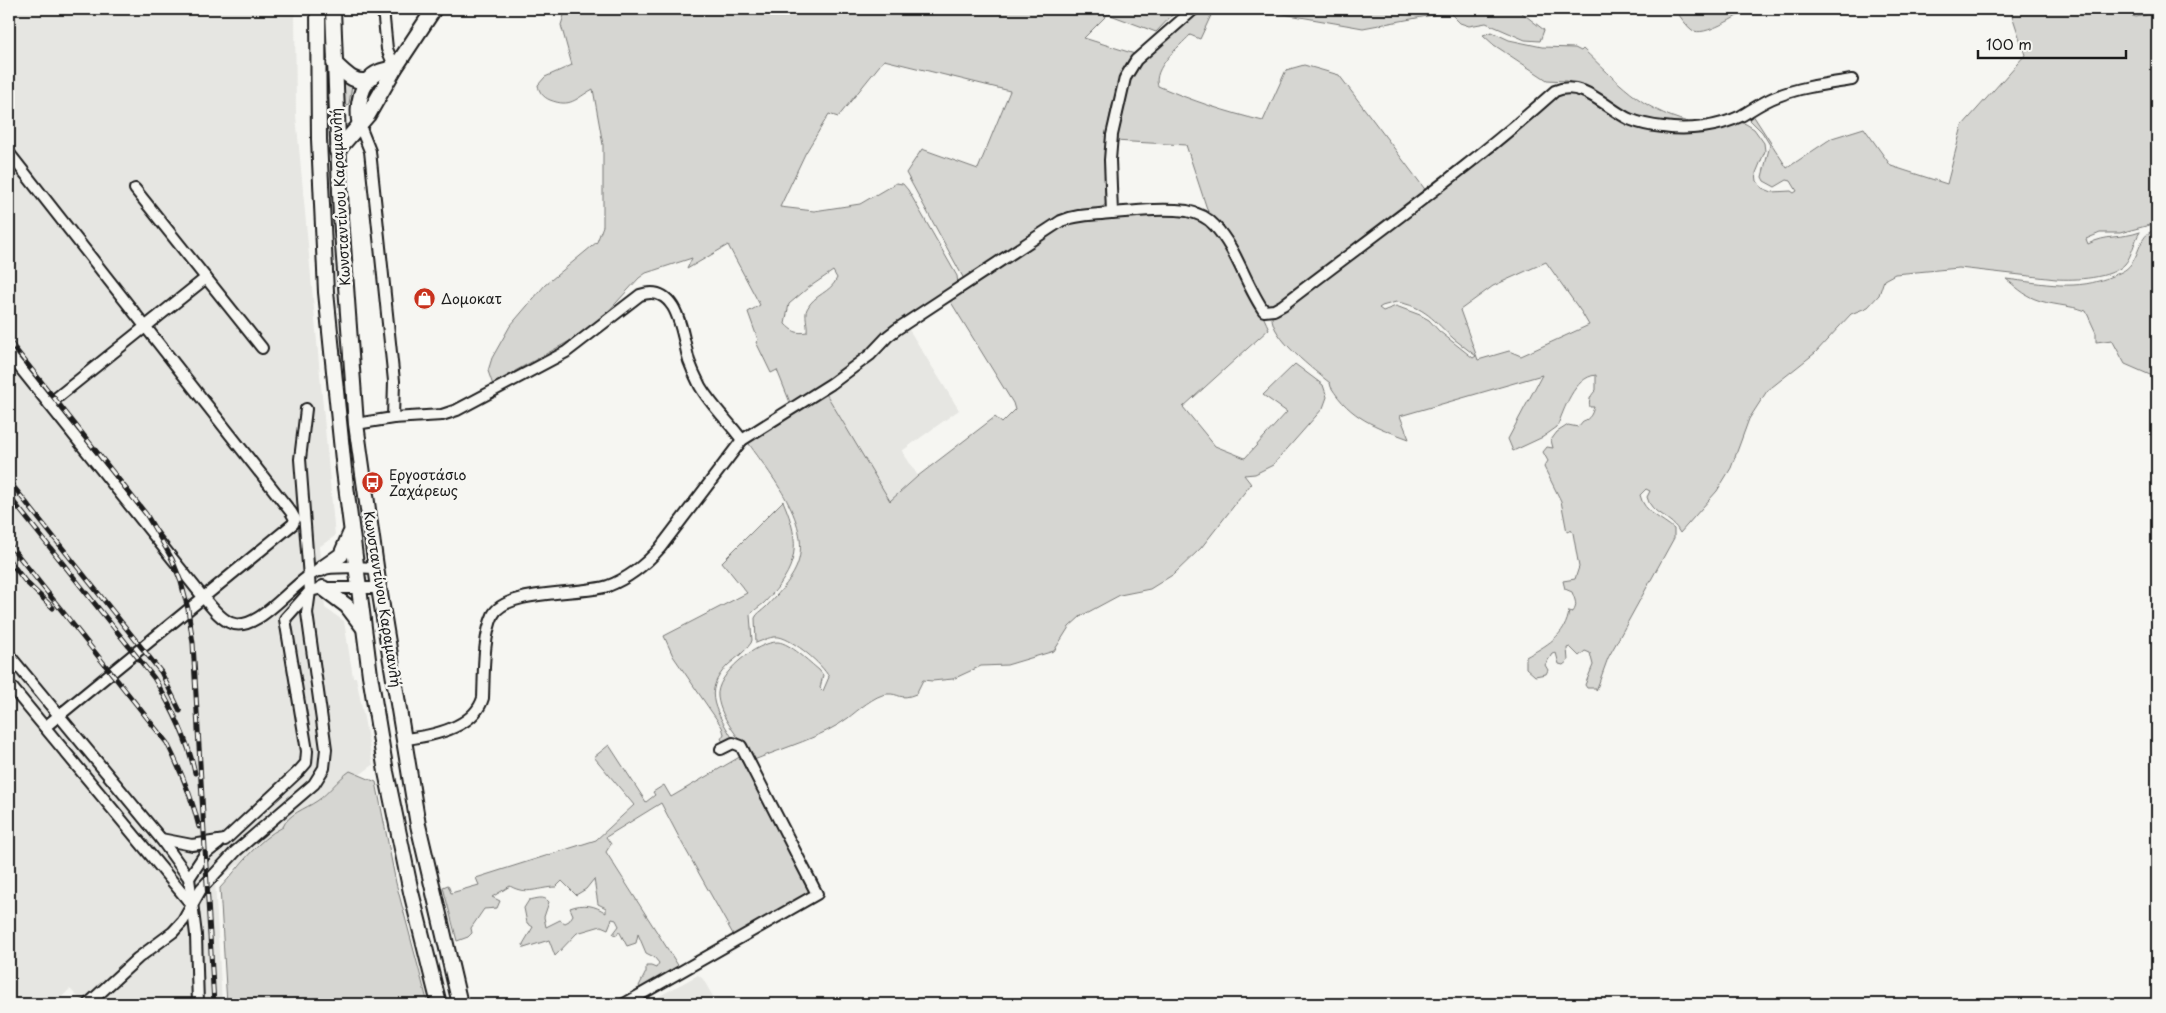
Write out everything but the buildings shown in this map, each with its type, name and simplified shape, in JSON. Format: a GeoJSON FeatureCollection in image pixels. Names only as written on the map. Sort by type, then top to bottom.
{"type":"FeatureCollection","features":[{"type":"Feature","properties":{"kind":"main road","name":"Κωνσταντίνου Καραμανλή"},"geometry":{"type":"LineString","coordinates":[[318,9],[320,147],[326,292],[335,398],[377,722],[396,823],[439,1004]]}},
{"type":"Feature","properties":{"kind":"main road","name":"Κωνσταντίνου Καραμανλή"},"geometry":{"type":"LineString","coordinates":[[333,9],[337,151],[349,347],[356,424],[379,588],[420,834],[460,1004]]}},
{"type":"Feature","properties":{"kind":"main road"},"geometry":{"type":"LineString","coordinates":[[337,151],[368,115],[395,68],[434,9]]}},
{"type":"Feature","properties":{"kind":"main road"},"geometry":{"type":"LineString","coordinates":[[334,62],[353,79],[361,82],[368,80],[379,72],[395,68]]}},
{"type":"Feature","properties":{"kind":"main road"},"geometry":{"type":"LineString","coordinates":[[360,126],[359,104],[368,80]]}},
{"type":"Feature","properties":{"kind":"main road"},"geometry":{"type":"LineString","coordinates":[[321,569],[341,555],[351,529]]}},
{"type":"Feature","properties":{"kind":"main road"},"geometry":{"type":"LineString","coordinates":[[317,590],[347,606],[364,627]]}},
{"type":"Feature","properties":{"kind":"street"},"geometry":{"type":"LineString","coordinates":[[383,9],[388,49],[395,68]]}},
{"type":"Feature","properties":{"kind":"street"},"geometry":{"type":"LineString","coordinates":[[1112,213],[1110,160],[1112,135],[1125,78],[1136,60],[1194,9]]}},
{"type":"Feature","properties":{"kind":"street"},"geometry":{"type":"LineString","coordinates":[[405,739],[433,734],[455,726],[471,716],[479,708],[483,698],[489,627],[493,616],[501,606],[524,598],[588,591],[617,582],[628,576],[651,558],[660,548],[742,440],[831,384],[870,355],[897,329],[1062,221],[1077,216],[1161,210],[1188,211],[1208,219],[1226,242],[1264,312],[1268,312],[1283,305],[1448,179],[1555,91],[1563,87],[1576,88],[1630,119],[1663,127],[1679,128],[1725,123],[1779,95],[1852,80]]}},
{"type":"Feature","properties":{"kind":"street"},"geometry":{"type":"LineString","coordinates":[[360,126],[370,151],[394,381],[393,418]]}},
{"type":"Feature","properties":{"kind":"street"},"geometry":{"type":"LineString","coordinates":[[9,152],[295,519],[293,524],[45,727]]}},
{"type":"Feature","properties":{"kind":"street"},"geometry":{"type":"LineString","coordinates":[[135,189],[262,348]]}},
{"type":"Feature","properties":{"kind":"street"},"geometry":{"type":"LineString","coordinates":[[49,404],[206,278]]}},
{"type":"Feature","properties":{"kind":"street"},"geometry":{"type":"LineString","coordinates":[[356,424],[393,418],[442,415],[468,405],[566,352],[640,295],[655,293],[667,299],[674,308],[697,380],[742,440]]}},
{"type":"Feature","properties":{"kind":"street"},"geometry":{"type":"LineString","coordinates":[[9,354],[203,598],[231,623],[245,625],[256,620],[308,575],[321,569],[377,568]]}},
{"type":"Feature","properties":{"kind":"street"},"geometry":{"type":"LineString","coordinates":[[306,409],[300,459],[308,575],[317,590]]}},
{"type":"Feature","properties":{"kind":"street"},"geometry":{"type":"LineString","coordinates":[[189,878],[205,854],[225,840],[306,763],[307,751],[286,620],[317,590],[379,588]]}},
{"type":"Feature","properties":{"kind":"street"},"geometry":{"type":"LineString","coordinates":[[88,1004],[138,958],[173,932],[183,921],[201,889],[236,851],[314,784],[324,768],[326,749],[308,613],[317,590]]}},
{"type":"Feature","properties":{"kind":"street"},"geometry":{"type":"LineString","coordinates":[[9,655],[161,839],[189,878],[196,934],[198,1004]]}},
{"type":"Feature","properties":{"kind":"street"},"geometry":{"type":"LineString","coordinates":[[9,684],[192,905]]}},
{"type":"Feature","properties":{"kind":"street"},"geometry":{"type":"LineString","coordinates":[[624,1004],[817,894],[741,746],[733,742],[721,749]]}},
{"type":"Feature","properties":{"kind":"street"},"geometry":{"type":"LineString","coordinates":[[161,839],[192,845],[225,840]]}},
{"type":"Feature","properties":{"kind":"shaded area"},"geometry":{"type":"Polygon","coordinates":[[[9,9],[295,9],[296,115],[335,536],[319,547],[325,608],[344,621],[353,677],[356,677],[373,765],[215,882],[222,1004],[85,1004],[70,989],[54,1004],[9,1004],[9,9]]]}},
{"type":"Feature","properties":{"kind":"shaded area"},"geometry":{"type":"Polygon","coordinates":[[[566,9],[1177,9],[1156,32],[1108,14],[1084,38],[1138,55],[1117,92],[1110,118],[1107,145],[1109,199],[1107,203],[1099,209],[1084,211],[964,279],[906,173],[922,149],[978,169],[1010,91],[884,60],[838,117],[829,114],[805,154],[780,207],[814,211],[860,204],[896,183],[903,184],[957,276],[958,284],[887,331],[858,360],[791,405],[777,370],[771,373],[756,342],[758,340],[748,312],[760,305],[728,245],[687,269],[692,258],[646,273],[639,278],[605,315],[575,338],[515,371],[505,382],[494,388],[488,371],[492,358],[510,326],[545,285],[597,242],[603,226],[603,145],[593,89],[573,101],[563,103],[548,99],[542,94],[538,85],[545,77],[572,65],[561,25],[566,9]],[[833,271],[789,304],[785,324],[794,331],[800,333],[807,332],[807,309],[814,300],[831,287],[837,278],[833,271]]]}},
{"type":"Feature","properties":{"kind":"shaded area"},"geometry":{"type":"Polygon","coordinates":[[[1198,9],[1214,9],[1200,39],[1190,35],[1168,58],[1159,72],[1158,86],[1210,106],[1263,121],[1286,70],[1304,65],[1339,75],[1427,192],[1401,209],[1280,304],[1268,307],[1263,305],[1210,218],[1186,145],[1114,141],[1132,68],[1198,9]]]}},
{"type":"Feature","properties":{"kind":"shaded area"},"geometry":{"type":"Polygon","coordinates":[[[1255,9],[1517,9],[1544,30],[1540,41],[1525,40],[1486,23],[1469,26],[1460,23],[1449,12],[1363,28],[1255,9]]]}},
{"type":"Feature","properties":{"kind":"shaded area"},"geometry":{"type":"Polygon","coordinates":[[[1674,9],[1749,9],[1721,25],[1697,32],[1689,28],[1674,9]]]}},
{"type":"Feature","properties":{"kind":"shaded area"},"geometry":{"type":"Polygon","coordinates":[[[2010,9],[2110,9],[2136,17],[2146,15],[2157,9],[2157,223],[2120,233],[2100,233],[2086,239],[2088,244],[2101,239],[2140,232],[2125,264],[2119,269],[2102,276],[2082,279],[2056,279],[1959,268],[1895,274],[1884,280],[1879,295],[1868,307],[1851,314],[1815,353],[1767,391],[1749,419],[1731,468],[1717,491],[1680,533],[1672,523],[1657,512],[1649,503],[1647,497],[1650,491],[1646,489],[1640,495],[1649,511],[1674,529],[1674,538],[1608,658],[1596,691],[1596,688],[1587,688],[1585,685],[1593,665],[1590,653],[1585,651],[1579,656],[1570,647],[1567,648],[1568,661],[1563,665],[1559,664],[1556,653],[1552,654],[1545,665],[1548,670],[1546,674],[1535,676],[1526,668],[1526,657],[1559,634],[1564,627],[1569,611],[1573,612],[1575,607],[1576,602],[1572,592],[1565,589],[1563,581],[1575,579],[1579,567],[1573,533],[1571,530],[1567,532],[1561,501],[1544,467],[1548,461],[1543,452],[1547,447],[1553,448],[1551,440],[1557,432],[1568,425],[1578,427],[1590,416],[1594,407],[1590,407],[1589,402],[1596,390],[1596,375],[1588,377],[1576,388],[1557,427],[1543,437],[1513,451],[1508,439],[1542,375],[1400,416],[1409,439],[1375,425],[1355,414],[1338,398],[1330,383],[1295,353],[1278,334],[1273,324],[1272,316],[1558,94],[1575,92],[1630,122],[1708,129],[1740,122],[1746,124],[1754,129],[1764,143],[1765,151],[1756,173],[1757,181],[1762,188],[1772,192],[1791,191],[1794,193],[1797,191],[1791,181],[1787,180],[1775,187],[1764,181],[1762,177],[1770,145],[1762,132],[1746,116],[1751,112],[1787,168],[1832,138],[1864,128],[1891,166],[1947,184],[1962,126],[2025,55],[2010,9]],[[1546,262],[1493,286],[1460,310],[1478,360],[1509,351],[1521,356],[1589,325],[1546,262]],[[1396,302],[1379,308],[1383,311],[1396,306],[1420,315],[1429,320],[1439,331],[1473,358],[1476,356],[1428,315],[1414,307],[1396,302]]]}},
{"type":"Feature","properties":{"kind":"shaded area"},"geometry":{"type":"Polygon","coordinates":[[[1492,32],[1509,40],[1542,47],[1575,48],[1581,51],[1583,49],[1619,83],[1643,102],[1656,110],[1688,122],[1668,125],[1635,119],[1582,86],[1566,81],[1547,80],[1494,45],[1483,35],[1492,32]]]}},
{"type":"Feature","properties":{"kind":"shaded area"},"geometry":{"type":"Polygon","coordinates":[[[342,75],[352,86],[349,103],[344,111],[342,75]]]}},
{"type":"Feature","properties":{"kind":"shaded area"},"geometry":{"type":"Polygon","coordinates":[[[1175,214],[1198,217],[1211,227],[1221,239],[1240,269],[1269,329],[1183,407],[1215,446],[1245,458],[1287,412],[1263,395],[1295,364],[1323,385],[1327,397],[1323,408],[1273,465],[1255,474],[1244,475],[1251,484],[1201,548],[1174,574],[1150,589],[1120,595],[1081,616],[1069,627],[1054,651],[1007,665],[981,666],[953,679],[923,680],[916,694],[906,697],[891,694],[882,695],[827,731],[754,760],[728,722],[720,706],[719,688],[730,670],[749,653],[759,647],[778,642],[794,649],[819,670],[823,675],[820,688],[823,691],[829,677],[807,653],[785,639],[773,637],[756,643],[755,618],[778,594],[790,578],[796,568],[800,552],[795,518],[787,501],[747,441],[825,392],[890,501],[918,476],[995,417],[1002,423],[1015,410],[1013,403],[949,299],[1066,223],[1099,217],[1175,214]]]}},
{"type":"Feature","properties":{"kind":"shaded area"},"geometry":{"type":"Polygon","coordinates":[[[2157,229],[2157,378],[2125,364],[2112,340],[2096,342],[2096,333],[2086,311],[2035,299],[2023,293],[2006,279],[2060,285],[2086,284],[2099,281],[2120,273],[2127,268],[2147,235],[2157,229]]]}},
{"type":"Feature","properties":{"kind":"shaded area"},"geometry":{"type":"Polygon","coordinates":[[[908,328],[959,410],[902,451],[918,476],[889,502],[825,392],[885,351],[887,342],[908,328]]]}},
{"type":"Feature","properties":{"kind":"shaded area"},"geometry":{"type":"Polygon","coordinates":[[[783,501],[793,531],[793,555],[790,567],[775,590],[750,615],[751,643],[728,665],[715,685],[714,703],[734,741],[725,744],[721,739],[724,734],[722,727],[673,656],[664,636],[747,593],[722,562],[783,501]]]}},
{"type":"Feature","properties":{"kind":"shaded area"},"geometry":{"type":"Polygon","coordinates":[[[609,745],[646,802],[655,795],[653,792],[664,785],[671,797],[743,755],[811,889],[809,892],[734,936],[661,803],[606,837],[611,844],[606,852],[681,970],[642,991],[639,986],[646,972],[646,966],[656,968],[659,963],[654,957],[646,953],[638,934],[636,943],[627,946],[619,931],[617,935],[613,934],[619,926],[616,920],[612,919],[608,929],[601,926],[577,933],[555,956],[549,940],[524,948],[523,944],[533,927],[527,923],[524,908],[529,900],[542,898],[549,902],[544,917],[546,927],[560,920],[565,923],[569,921],[573,915],[570,908],[575,906],[598,908],[606,913],[606,908],[598,904],[594,879],[586,889],[576,895],[562,881],[556,887],[528,891],[510,886],[492,897],[500,901],[497,908],[484,909],[471,928],[472,933],[468,937],[457,941],[443,887],[448,885],[451,893],[479,885],[476,878],[596,840],[634,805],[594,757],[609,745]]]}},
{"type":"Feature","properties":{"kind":"shaded area"},"geometry":{"type":"Polygon","coordinates":[[[350,771],[376,782],[396,883],[428,1004],[227,1004],[220,888],[256,846],[273,832],[283,827],[285,822],[293,815],[321,798],[350,771]]]}},
{"type":"Feature","properties":{"kind":"shaded area"},"geometry":{"type":"Polygon","coordinates":[[[698,975],[703,979],[717,1004],[645,1004],[698,975]]]}},
{"type":"Feature","properties":{"kind":"railway"},"geometry":{"type":"LineString","coordinates":[[9,341],[146,514],[172,559],[181,582],[188,609],[193,643],[214,1004]]}},
{"type":"Feature","properties":{"kind":"railway"},"geometry":{"type":"LineString","coordinates":[[9,481],[161,672],[180,711]]}},
{"type":"Feature","properties":{"kind":"railway"},"geometry":{"type":"LineString","coordinates":[[9,496],[154,678],[179,724],[195,773]]}},
{"type":"Feature","properties":{"kind":"railway"},"geometry":{"type":"LineString","coordinates":[[9,544],[167,743],[186,784],[199,827]]}},
{"type":"Feature","properties":{"kind":"railway"},"geometry":{"type":"LineString","coordinates":[[9,560],[25,581],[53,608]]}},
{"type":"Feature","properties":{"kind":"place","name":"Δομοκατ"},"geometry":{"type":"Point","coordinates":[425,298]}},
{"type":"Feature","properties":{"kind":"place","name":"Εργοστάσιο Ζαχάρεως"},"geometry":{"type":"Point","coordinates":[373,482]}}]}
